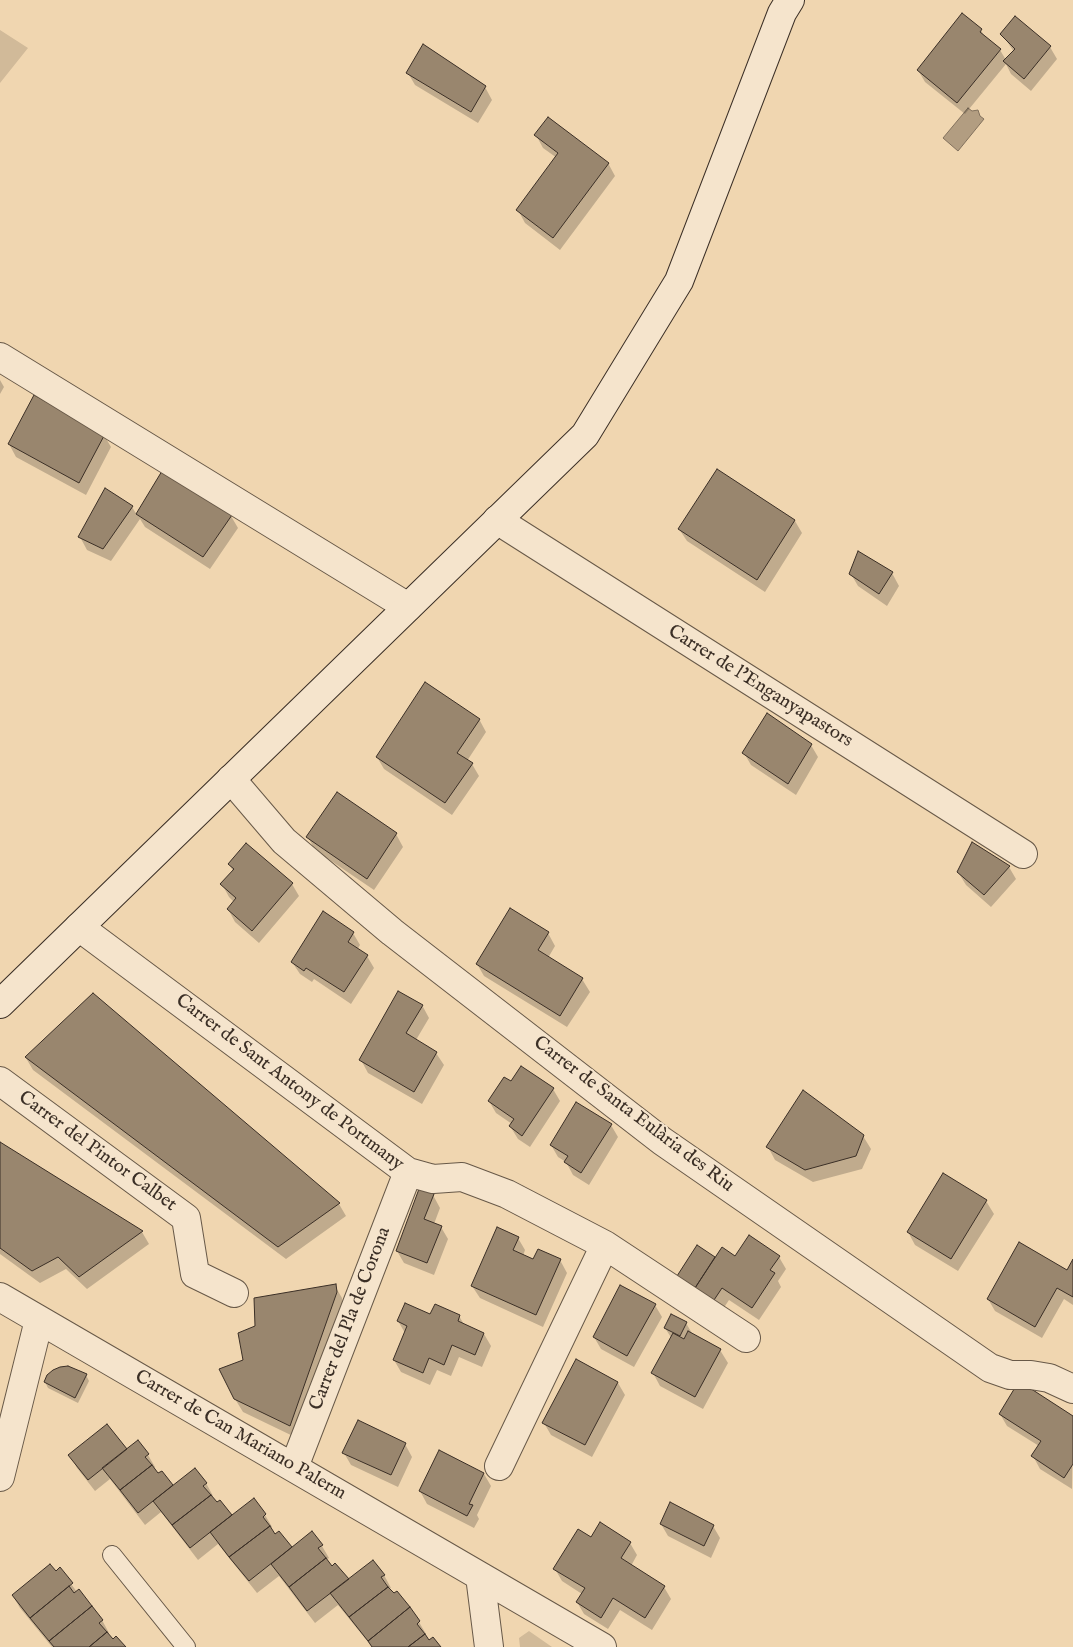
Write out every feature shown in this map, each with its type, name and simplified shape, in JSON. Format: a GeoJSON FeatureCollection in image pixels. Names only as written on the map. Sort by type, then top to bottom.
{"type":"FeatureCollection","features":[{"type":"Feature","properties":{"kind":"street"},"geometry":{"type":"LineString","coordinates":[[0,1004],[585,435],[679,281],[782,13],[790,0]]}},
{"type":"Feature","properties":{"kind":"street"},"geometry":{"type":"LineString","coordinates":[[0,357],[408,607]]}},
{"type":"Feature","properties":{"kind":"street","name":"Carrer de l'Enganyapastors"},"geometry":{"type":"LineString","coordinates":[[497,520],[1023,854]]}},
{"type":"Feature","properties":{"kind":"street","name":"Carrer de Santa Eulària des Riu"},"geometry":{"type":"LineString","coordinates":[[231,779],[284,841],[392,932],[662,1141],[990,1368],[1010,1375],[1031,1375],[1048,1378],[1073,1390]]}},
{"type":"Feature","properties":{"kind":"street","name":"Carrer de Sant Antony de Portmany"},"geometry":{"type":"LineString","coordinates":[[79,927],[408,1172],[434,1179],[462,1176],[507,1194],[605,1245],[746,1338]]}},
{"type":"Feature","properties":{"kind":"street","name":"Carrer del Pintor Calbet"},"geometry":{"type":"LineString","coordinates":[[0,1081],[186,1218],[195,1274],[234,1293]]}},
{"type":"Feature","properties":{"kind":"street","name":"Carrer del Pla de Corona"},"geometry":{"type":"LineString","coordinates":[[294,1467],[408,1172]]}},
{"type":"Feature","properties":{"kind":"street"},"geometry":{"type":"LineString","coordinates":[[499,1466],[605,1245]]}},
{"type":"Feature","properties":{"kind":"street","name":"Carrer de Can Mariano Palerm"},"geometry":{"type":"LineString","coordinates":[[0,1297],[602,1647]]}},
{"type":"Feature","properties":{"kind":"street"},"geometry":{"type":"LineString","coordinates":[[0,1477],[39,1320]]}},
{"type":"Feature","properties":{"kind":"street"},"geometry":{"type":"LineString","coordinates":[[480,1576],[489,1647]]}},
{"type":"Feature","properties":{"kind":"lane"},"geometry":{"type":"LineString","coordinates":[[112,1555],[186,1647]]}},
{"type":"Feature","properties":{"kind":"shaded area"},"geometry":{"type":"Polygon","coordinates":[[[0,30],[28,48],[0,83],[0,30]]]}},
{"type":"Feature","properties":{"kind":"shaded area"},"geometry":{"type":"Polygon","coordinates":[[[968,108],[972,111],[978,110],[980,116],[984,119],[958,151],[943,138],[968,108]]]}},
{"type":"Feature","properties":{"kind":"shaded area"},"geometry":{"type":"Polygon","coordinates":[[[529,1631],[552,1647],[520,1647],[519,1638],[529,1631]]]}},
{"type":"Feature","properties":{"kind":"building"},"geometry":{"type":"Polygon","coordinates":[[[962,13],[982,29],[980,32],[1001,49],[957,103],[917,70],[962,13]]]}},
{"type":"Feature","properties":{"kind":"building"},"geometry":{"type":"Polygon","coordinates":[[[1015,16],[1051,46],[1024,79],[1003,61],[1015,49],[1000,34],[1015,16]]]}},
{"type":"Feature","properties":{"kind":"building"},"geometry":{"type":"Polygon","coordinates":[[[423,44],[486,86],[471,112],[406,73],[423,44]]]}},
{"type":"Feature","properties":{"kind":"building"},"geometry":{"type":"Polygon","coordinates":[[[548,117],[609,163],[553,238],[516,210],[558,153],[534,135],[548,117]]]}},
{"type":"Feature","properties":{"kind":"building"},"geometry":{"type":"Polygon","coordinates":[[[34,395],[105,434],[79,483],[8,444],[34,395]]]}},
{"type":"Feature","properties":{"kind":"building"},"geometry":{"type":"Polygon","coordinates":[[[717,469],[795,520],[757,580],[678,529],[717,469]]]}},
{"type":"Feature","properties":{"kind":"building"},"geometry":{"type":"Polygon","coordinates":[[[162,471],[232,515],[203,557],[136,514],[162,471]]]}},
{"type":"Feature","properties":{"kind":"building"},"geometry":{"type":"Polygon","coordinates":[[[105,488],[133,506],[103,549],[78,537],[105,488]]]}},
{"type":"Feature","properties":{"kind":"building"},"geometry":{"type":"Polygon","coordinates":[[[858,551],[893,572],[879,594],[849,574],[858,551]]]}},
{"type":"Feature","properties":{"kind":"building"},"geometry":{"type":"Polygon","coordinates":[[[425,682],[480,719],[457,753],[473,763],[445,803],[376,757],[425,682]]]}},
{"type":"Feature","properties":{"kind":"building"},"geometry":{"type":"Polygon","coordinates":[[[767,713],[812,744],[788,784],[742,753],[767,713]]]}},
{"type":"Feature","properties":{"kind":"building"},"geometry":{"type":"Polygon","coordinates":[[[337,792],[397,833],[367,879],[306,837],[337,792]]]}},
{"type":"Feature","properties":{"kind":"building"},"geometry":{"type":"Polygon","coordinates":[[[972,842],[1010,866],[984,895],[957,872],[972,842]]]}},
{"type":"Feature","properties":{"kind":"building"},"geometry":{"type":"Polygon","coordinates":[[[246,843],[293,883],[252,931],[227,909],[236,898],[220,884],[234,869],[228,864],[246,843]]]}},
{"type":"Feature","properties":{"kind":"building"},"geometry":{"type":"Polygon","coordinates":[[[510,908],[549,932],[538,950],[583,978],[560,1016],[476,964],[510,908]]]}},
{"type":"Feature","properties":{"kind":"building"},"geometry":{"type":"Polygon","coordinates":[[[323,911],[354,932],[348,942],[368,955],[344,992],[306,968],[304,971],[291,962],[323,911]]]}},
{"type":"Feature","properties":{"kind":"building"},"geometry":{"type":"Polygon","coordinates":[[[398,991],[423,1005],[406,1033],[437,1052],[414,1092],[359,1060],[398,991]]]}},
{"type":"Feature","properties":{"kind":"building"},"geometry":{"type":"Polygon","coordinates":[[[93,993],[340,1203],[278,1247],[25,1057],[93,993]]]}},
{"type":"Feature","properties":{"kind":"building"},"geometry":{"type":"Polygon","coordinates":[[[521,1066],[554,1088],[522,1136],[509,1126],[514,1119],[488,1101],[504,1077],[511,1081],[521,1066]]]}},
{"type":"Feature","properties":{"kind":"building"},"geometry":{"type":"Polygon","coordinates":[[[803,1090],[864,1135],[856,1156],[805,1170],[766,1147],[803,1090]]]}},
{"type":"Feature","properties":{"kind":"building"},"geometry":{"type":"Polygon","coordinates":[[[576,1102],[612,1124],[581,1173],[564,1162],[568,1156],[550,1145],[576,1102]]]}},
{"type":"Feature","properties":{"kind":"building"},"geometry":{"type":"Polygon","coordinates":[[[0,1142],[143,1231],[79,1277],[58,1257],[32,1271],[0,1248],[0,1142]]]}},
{"type":"Feature","properties":{"kind":"building"},"geometry":{"type":"Polygon","coordinates":[[[943,1173],[987,1200],[951,1259],[907,1232],[943,1173]]]}},
{"type":"Feature","properties":{"kind":"building"},"geometry":{"type":"Polygon","coordinates":[[[419,1189],[434,1194],[424,1219],[442,1226],[427,1263],[396,1251],[419,1189]]]}},
{"type":"Feature","properties":{"kind":"building"},"geometry":{"type":"Polygon","coordinates":[[[497,1227],[519,1237],[513,1250],[533,1259],[538,1249],[561,1259],[536,1315],[471,1286],[497,1227]]]}},
{"type":"Feature","properties":{"kind":"building"},"geometry":{"type":"Polygon","coordinates":[[[749,1235],[780,1256],[770,1270],[775,1273],[752,1308],[722,1288],[714,1300],[695,1288],[722,1247],[735,1256],[749,1235]]]}},
{"type":"Feature","properties":{"kind":"building"},"geometry":{"type":"Polygon","coordinates":[[[1019,1242],[1067,1270],[1073,1259],[1073,1297],[1057,1288],[1035,1327],[987,1299],[1019,1242]]]}},
{"type":"Feature","properties":{"kind":"building"},"geometry":{"type":"Polygon","coordinates":[[[697,1245],[715,1257],[695,1288],[677,1276],[697,1245]]]}},
{"type":"Feature","properties":{"kind":"building"},"geometry":{"type":"Polygon","coordinates":[[[336,1284],[337,1292],[290,1426],[234,1399],[219,1369],[243,1360],[238,1333],[255,1326],[254,1298],[336,1284]]]}},
{"type":"Feature","properties":{"kind":"building"},"geometry":{"type":"Polygon","coordinates":[[[620,1285],[656,1304],[627,1356],[593,1337],[620,1285]]]}},
{"type":"Feature","properties":{"kind":"building"},"geometry":{"type":"Polygon","coordinates":[[[405,1303],[430,1314],[435,1304],[460,1315],[458,1321],[484,1333],[475,1355],[452,1345],[444,1365],[429,1358],[423,1373],[393,1360],[407,1326],[397,1321],[405,1303]]]}},
{"type":"Feature","properties":{"kind":"building"},"geometry":{"type":"Polygon","coordinates":[[[671,1314],[687,1322],[680,1336],[664,1328],[671,1314]]]}},
{"type":"Feature","properties":{"kind":"building"},"geometry":{"type":"Polygon","coordinates":[[[688,1331],[721,1349],[695,1397],[651,1373],[673,1333],[684,1339],[688,1331]]]}},
{"type":"Feature","properties":{"kind":"building"},"geometry":{"type":"Polygon","coordinates":[[[576,1359],[618,1382],[585,1445],[542,1423],[576,1359]]]}},
{"type":"Feature","properties":{"kind":"building"},"geometry":{"type":"Polygon","coordinates":[[[68,1366],[87,1374],[75,1398],[44,1382],[47,1375],[53,1370],[68,1366]]]}},
{"type":"Feature","properties":{"kind":"building"},"geometry":{"type":"Polygon","coordinates":[[[1019,1381],[1073,1416],[1073,1464],[1064,1478],[1031,1456],[1041,1441],[999,1414],[1019,1381]]]}},
{"type":"Feature","properties":{"kind":"building"},"geometry":{"type":"Polygon","coordinates":[[[358,1420],[406,1443],[391,1475],[342,1453],[358,1420]]]}},
{"type":"Feature","properties":{"kind":"building"},"geometry":{"type":"Polygon","coordinates":[[[107,1424],[127,1449],[88,1480],[68,1455],[107,1424]]]}},
{"type":"Feature","properties":{"kind":"building"},"geometry":{"type":"Polygon","coordinates":[[[138,1440],[149,1454],[145,1457],[152,1465],[120,1490],[102,1468],[138,1440]]]}},
{"type":"Feature","properties":{"kind":"building"},"geometry":{"type":"Polygon","coordinates":[[[439,1450],[484,1473],[469,1504],[473,1505],[467,1516],[419,1491],[439,1450]]]}},
{"type":"Feature","properties":{"kind":"building"},"geometry":{"type":"Polygon","coordinates":[[[152,1465],[158,1473],[162,1471],[173,1485],[138,1513],[120,1490],[152,1465]]]}},
{"type":"Feature","properties":{"kind":"building"},"geometry":{"type":"Polygon","coordinates":[[[195,1468],[207,1483],[203,1486],[211,1495],[172,1525],[153,1501],[195,1468]]]}},
{"type":"Feature","properties":{"kind":"building"},"geometry":{"type":"Polygon","coordinates":[[[211,1495],[217,1502],[220,1500],[232,1515],[190,1548],[172,1525],[211,1495]]]}},
{"type":"Feature","properties":{"kind":"building"},"geometry":{"type":"Polygon","coordinates":[[[254,1498],[266,1514],[263,1517],[270,1526],[229,1557],[210,1532],[254,1498]]]}},
{"type":"Feature","properties":{"kind":"building"},"geometry":{"type":"Polygon","coordinates":[[[670,1502],[714,1525],[704,1546],[660,1524],[670,1502]]]}},
{"type":"Feature","properties":{"kind":"building"},"geometry":{"type":"Polygon","coordinates":[[[600,1522],[631,1542],[621,1558],[665,1586],[645,1618],[613,1598],[601,1618],[576,1602],[585,1588],[553,1569],[578,1529],[591,1537],[600,1522]]]}},
{"type":"Feature","properties":{"kind":"building"},"geometry":{"type":"Polygon","coordinates":[[[270,1526],[275,1534],[279,1531],[292,1547],[249,1581],[229,1557],[270,1526]]]}},
{"type":"Feature","properties":{"kind":"building"},"geometry":{"type":"Polygon","coordinates":[[[312,1531],[323,1545],[318,1548],[326,1558],[289,1587],[271,1564],[312,1531]]]}},
{"type":"Feature","properties":{"kind":"building"},"geometry":{"type":"Polygon","coordinates":[[[326,1558],[332,1566],[335,1563],[349,1579],[307,1611],[289,1587],[326,1558]]]}},
{"type":"Feature","properties":{"kind":"building"},"geometry":{"type":"Polygon","coordinates":[[[373,1560],[385,1575],[381,1577],[388,1587],[349,1617],[330,1593],[373,1560]]]}},
{"type":"Feature","properties":{"kind":"building"},"geometry":{"type":"Polygon","coordinates":[[[50,1564],[56,1571],[60,1567],[73,1583],[30,1618],[12,1595],[50,1564]]]}},
{"type":"Feature","properties":{"kind":"building"},"geometry":{"type":"Polygon","coordinates":[[[69,1586],[74,1593],[79,1589],[92,1606],[49,1641],[30,1618],[69,1586]]]}},
{"type":"Feature","properties":{"kind":"building"},"geometry":{"type":"Polygon","coordinates":[[[388,1587],[394,1593],[397,1591],[410,1607],[368,1641],[349,1617],[388,1587]]]}},
{"type":"Feature","properties":{"kind":"building"},"geometry":{"type":"Polygon","coordinates":[[[92,1606],[103,1620],[99,1623],[107,1632],[89,1647],[54,1647],[49,1641],[92,1606]]]}},
{"type":"Feature","properties":{"kind":"building"},"geometry":{"type":"Polygon","coordinates":[[[410,1607],[420,1621],[417,1624],[425,1634],[408,1647],[372,1647],[368,1641],[410,1607]]]}},
{"type":"Feature","properties":{"kind":"building"},"geometry":{"type":"Polygon","coordinates":[[[107,1632],[113,1639],[116,1636],[126,1647],[89,1647],[107,1632]]]}},
{"type":"Feature","properties":{"kind":"building"},"geometry":{"type":"Polygon","coordinates":[[[425,1634],[429,1640],[433,1637],[441,1647],[408,1647],[425,1634]]]}}]}
